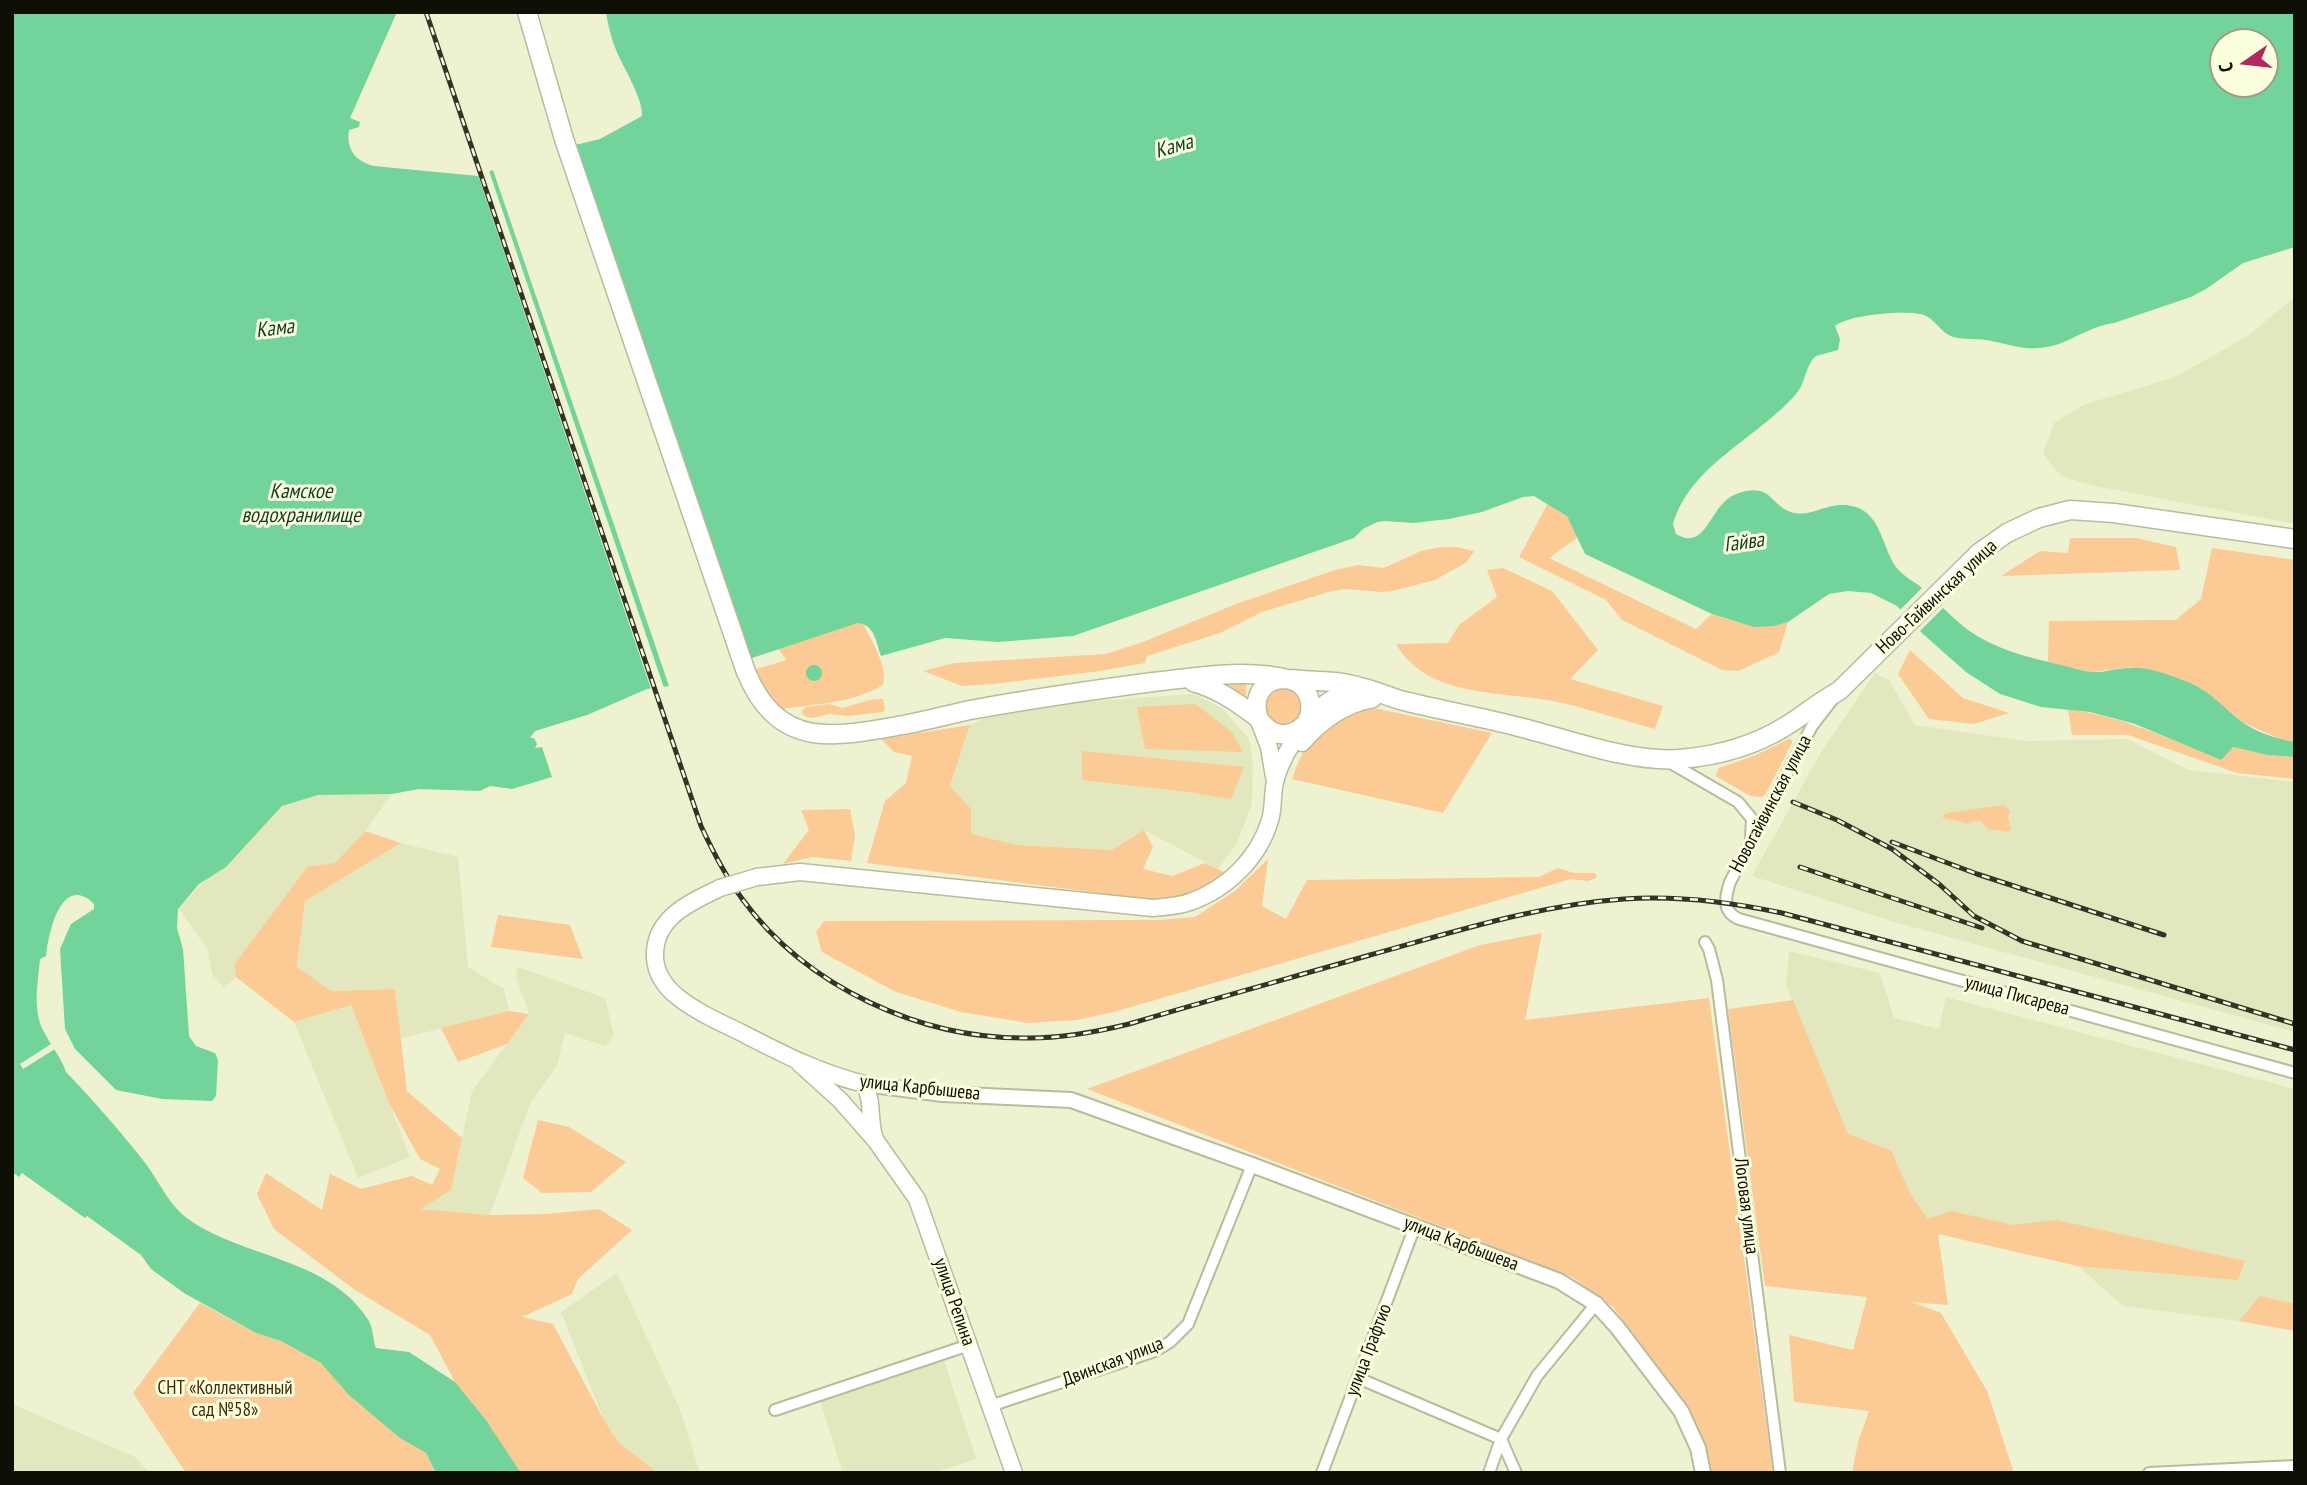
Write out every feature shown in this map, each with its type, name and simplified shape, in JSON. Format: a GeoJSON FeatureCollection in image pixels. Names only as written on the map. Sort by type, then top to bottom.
{"type":"FeatureCollection","features":[{"type":"Feature","properties":{"kind":"main road"},"geometry":{"type":"LineString","coordinates":[[527,12],[564,139],[754,690],[763,705],[785,723],[812,733],[827,733],[893,726],[993,707],[1179,679],[1245,675],[1342,683],[1398,699]]}},
{"type":"Feature","properties":{"kind":"main road","name":"Ново-Гайвинская улица"},"geometry":{"type":"LineString","coordinates":[[1398,699],[1607,750],[1664,759],[1711,755],[1755,742],[1785,727],[1839,691],[1980,552],[2007,533],[2039,518],[2070,510],[2114,513],[2295,539]]}},
{"type":"Feature","properties":{"kind":"main road"},"geometry":{"type":"LineString","coordinates":[[1179,679],[1214,690],[1259,719],[1270,731],[1281,734],[1298,730],[1321,707],[1338,698],[1356,696],[1398,699]]}},
{"type":"Feature","properties":{"kind":"main road"},"geometry":{"type":"LineString","coordinates":[[1259,719],[1256,704],[1259,694],[1269,683],[1284,679],[1298,683],[1308,694],[1311,709],[1306,723]]}},
{"type":"Feature","properties":{"kind":"main road"},"geometry":{"type":"LineString","coordinates":[[1275,782],[1293,753],[1323,722],[1351,705],[1372,698],[1398,699]]}},
{"type":"Feature","properties":{"kind":"main road","name":"улица Карбышева"},"geometry":{"type":"LineString","coordinates":[[1259,719],[1269,747],[1275,782]]}},
{"type":"Feature","properties":{"kind":"main road","name":"улица Карбышева"},"geometry":{"type":"LineString","coordinates":[[864,1084],[800,1064],[677,997],[659,974],[656,945],[665,923],[683,907],[720,888],[757,877],[800,872],[1153,908],[1189,903],[1234,876],[1255,853],[1269,822],[1275,782],[1287,752],[1306,723]]}},
{"type":"Feature","properties":{"kind":"main road","name":"улица Репина"},"geometry":{"type":"LineString","coordinates":[[800,1064],[840,1100],[876,1141],[917,1199],[1014,1473]]}},
{"type":"Feature","properties":{"kind":"main road"},"geometry":{"type":"LineString","coordinates":[[840,1100],[847,1079]]}},
{"type":"Feature","properties":{"kind":"main road"},"geometry":{"type":"LineString","coordinates":[[864,1084],[868,1091],[871,1125],[876,1141]]}},
{"type":"Feature","properties":{"kind":"street","name":"Новогайвинская улица"},"geometry":{"type":"LineString","coordinates":[[1739,919],[1728,912],[1726,897],[1730,882],[1812,726],[1839,691]]}},
{"type":"Feature","properties":{"kind":"street"},"geometry":{"type":"LineString","coordinates":[[1664,759],[1738,802],[1752,819],[1751,839]]}},
{"type":"Feature","properties":{"kind":"street","name":"улица Писарева"},"geometry":{"type":"LineString","coordinates":[[1739,919],[2295,1073]]}},
{"type":"Feature","properties":{"kind":"street","name":"Логовая улица"},"geometry":{"type":"LineString","coordinates":[[1704,942],[1709,949],[1717,980],[1780,1473]]}},
{"type":"Feature","properties":{"kind":"street","name":"улица Карбышева"},"geometry":{"type":"LineString","coordinates":[[864,1084],[943,1094],[1071,1101],[1559,1281],[1596,1304],[1617,1327],[1681,1411],[1698,1448],[1703,1473]]}},
{"type":"Feature","properties":{"kind":"street"},"geometry":{"type":"LineString","coordinates":[[871,1108],[877,1097],[888,1088]]}},
{"type":"Feature","properties":{"kind":"street","name":"Двинская улица"},"geometry":{"type":"LineString","coordinates":[[990,1406],[1155,1351],[1170,1342],[1188,1324],[1252,1166]]}},
{"type":"Feature","properties":{"kind":"street","name":"улица Графтио"},"geometry":{"type":"LineString","coordinates":[[1322,1473],[1415,1226]]}},
{"type":"Feature","properties":{"kind":"street"},"geometry":{"type":"LineString","coordinates":[[1489,1473],[1501,1439],[1537,1376],[1596,1304]]}},
{"type":"Feature","properties":{"kind":"street"},"geometry":{"type":"LineString","coordinates":[[775,1410],[969,1345]]}},
{"type":"Feature","properties":{"kind":"street"},"geometry":{"type":"LineString","coordinates":[[1358,1377],[1501,1439],[1516,1473]]}},
{"type":"Feature","properties":{"kind":"street"},"geometry":{"type":"LineString","coordinates":[[2149,1473],[2295,1466]]}},
{"type":"Feature","properties":{"kind":"shaded area"},"geometry":{"type":"Polygon","coordinates":[[[2295,297],[2295,524],[2095,486],[2061,476],[2043,454],[2054,423],[2083,405],[2175,377],[2246,337],[2295,297]]]}},
{"type":"Feature","properties":{"kind":"shaded area"},"geometry":{"type":"Polygon","coordinates":[[[1875,673],[1889,680],[1915,725],[2025,741],[2127,739],[2189,770],[2295,782],[2295,1032],[1894,922],[1752,876],[1821,752],[1875,673]]]}},
{"type":"Feature","properties":{"kind":"shaded area"},"geometry":{"type":"Polygon","coordinates":[[[1193,694],[1222,708],[1249,739],[1253,762],[1252,804],[1237,843],[1218,869],[1144,830],[1112,850],[1017,845],[970,834],[950,786],[970,725],[986,718],[1078,702],[1193,694]]]}},
{"type":"Feature","properties":{"kind":"shaded area"},"geometry":{"type":"Polygon","coordinates":[[[392,794],[365,831],[335,863],[306,868],[234,965],[236,977],[224,988],[212,974],[208,950],[179,909],[183,903],[207,878],[226,867],[282,806],[318,795],[392,794]]]}},
{"type":"Feature","properties":{"kind":"shaded area"},"geometry":{"type":"Polygon","coordinates":[[[401,843],[458,857],[468,967],[504,989],[509,1011],[400,1039],[395,989],[331,991],[297,968],[305,901],[401,843]]]}},
{"type":"Feature","properties":{"kind":"shaded area"},"geometry":{"type":"Polygon","coordinates":[[[1789,951],[1880,973],[1894,1018],[1939,1029],[1946,997],[2295,1089],[2295,1331],[2123,1306],[2078,1266],[1938,1234],[1911,1195],[1891,1150],[1848,1134],[1786,986],[1789,951]]]}},
{"type":"Feature","properties":{"kind":"shaded area"},"geometry":{"type":"Polygon","coordinates":[[[518,967],[605,998],[614,1035],[606,1046],[565,1033],[557,1065],[530,1104],[490,1215],[420,1209],[451,1190],[472,1091],[529,1014],[516,977],[518,967]]]}},
{"type":"Feature","properties":{"kind":"shaded area"},"geometry":{"type":"Polygon","coordinates":[[[351,1005],[410,1157],[358,1178],[294,1022],[351,1005]]]}},
{"type":"Feature","properties":{"kind":"shaded area"},"geometry":{"type":"Polygon","coordinates":[[[617,1273],[679,1407],[700,1473],[658,1473],[619,1443],[604,1420],[561,1312],[617,1273]]]}},
{"type":"Feature","properties":{"kind":"shaded area"},"geometry":{"type":"Polygon","coordinates":[[[943,1357],[976,1459],[933,1473],[843,1473],[820,1401],[943,1357]]]}},
{"type":"Feature","properties":{"kind":"shaded area"},"geometry":{"type":"Polygon","coordinates":[[[12,1404],[135,1457],[150,1473],[12,1473],[12,1404]]]}},
{"type":"Feature","properties":{"kind":"green space"},"geometry":{"type":"Polygon","coordinates":[[[1548,503],[1567,516],[1578,537],[1549,558],[1696,629],[1712,614],[1759,626],[1788,622],[1779,652],[1739,671],[1722,670],[1622,620],[1606,600],[1519,557],[1548,503]]]}},
{"type":"Feature","properties":{"kind":"green space"},"geometry":{"type":"Polygon","coordinates":[[[2070,538],[2136,538],[2176,547],[2180,570],[2001,576],[2040,551],[2068,553],[2070,538]]]}},
{"type":"Feature","properties":{"kind":"green space"},"geometry":{"type":"Polygon","coordinates":[[[1440,547],[1474,551],[1467,562],[1435,580],[1393,591],[1332,591],[1262,612],[1220,633],[1147,656],[1145,663],[1100,671],[962,686],[923,671],[954,663],[1106,654],[1236,604],[1335,570],[1358,565],[1384,568],[1421,551],[1440,547]]]}},
{"type":"Feature","properties":{"kind":"green space"},"geometry":{"type":"Polygon","coordinates":[[[2212,548],[2295,560],[2295,742],[2282,740],[2244,723],[2202,689],[2158,673],[2131,667],[2092,672],[2048,662],[2049,621],[2176,620],[2201,599],[2212,548]]]}},
{"type":"Feature","properties":{"kind":"green space"},"geometry":{"type":"Polygon","coordinates":[[[1503,568],[1552,591],[1598,650],[1570,679],[1663,706],[1655,729],[1562,703],[1494,694],[1449,684],[1428,675],[1410,662],[1396,644],[1448,643],[1459,625],[1497,597],[1487,570],[1503,568]]]}},
{"type":"Feature","properties":{"kind":"green space"},"geometry":{"type":"Polygon","coordinates":[[[863,623],[878,653],[883,670],[883,685],[845,700],[776,710],[753,670],[787,660],[778,649],[863,623]]]}},
{"type":"Feature","properties":{"kind":"green space"},"geometry":{"type":"Polygon","coordinates":[[[1910,650],[1963,698],[2009,713],[1974,724],[1929,719],[1898,674],[1910,650]]]}},
{"type":"Feature","properties":{"kind":"green space"},"geometry":{"type":"Polygon","coordinates":[[[1246,681],[1246,696],[1243,699],[1214,684],[1246,681]]]}},
{"type":"Feature","properties":{"kind":"green space"},"geometry":{"type":"Polygon","coordinates":[[[1283,687],[1296,693],[1302,706],[1296,719],[1283,725],[1270,719],[1264,706],[1270,693],[1283,687]]]}},
{"type":"Feature","properties":{"kind":"green space"},"geometry":{"type":"Polygon","coordinates":[[[883,699],[883,712],[848,716],[829,714],[813,718],[801,713],[805,707],[829,704],[843,708],[883,699]]]}},
{"type":"Feature","properties":{"kind":"green space"},"geometry":{"type":"Polygon","coordinates":[[[1195,704],[1231,731],[1243,752],[1145,749],[1137,707],[1195,704]]]}},
{"type":"Feature","properties":{"kind":"green space"},"geometry":{"type":"Polygon","coordinates":[[[1369,707],[1492,733],[1443,813],[1292,779],[1304,750],[1319,731],[1339,718],[1369,707]]]}},
{"type":"Feature","properties":{"kind":"green space"},"geometry":{"type":"Polygon","coordinates":[[[2068,709],[2127,723],[2220,759],[2232,747],[2267,755],[2295,757],[2295,779],[2237,773],[2128,735],[2072,735],[2068,709]]]}},
{"type":"Feature","properties":{"kind":"green space"},"geometry":{"type":"Polygon","coordinates":[[[970,725],[950,786],[971,809],[971,834],[1017,845],[1112,850],[1144,830],[1153,847],[1143,869],[1172,876],[1205,863],[1226,873],[1193,893],[1162,901],[867,863],[885,801],[906,783],[912,756],[894,752],[881,739],[970,725]]]}},
{"type":"Feature","properties":{"kind":"green space"},"geometry":{"type":"Polygon","coordinates":[[[1789,739],[1792,743],[1765,795],[1750,796],[1716,776],[1719,768],[1754,756],[1789,739]]]}},
{"type":"Feature","properties":{"kind":"green space"},"geometry":{"type":"Polygon","coordinates":[[[1082,751],[1244,767],[1231,799],[1082,780],[1082,751]]]}},
{"type":"Feature","properties":{"kind":"green space"},"geometry":{"type":"Polygon","coordinates":[[[2003,805],[2010,811],[2008,817],[2011,829],[2008,832],[1988,829],[1980,820],[1967,823],[1943,818],[1943,815],[1948,813],[2003,805]]]}},
{"type":"Feature","properties":{"kind":"green space"},"geometry":{"type":"Polygon","coordinates":[[[850,809],[855,835],[851,861],[812,857],[783,864],[809,830],[801,810],[850,809]]]}},
{"type":"Feature","properties":{"kind":"green space"},"geometry":{"type":"Polygon","coordinates":[[[365,831],[401,843],[305,901],[297,967],[331,991],[395,989],[407,1091],[462,1138],[451,1190],[421,1209],[490,1215],[599,1209],[632,1230],[578,1279],[572,1294],[522,1317],[553,1324],[619,1443],[658,1473],[521,1473],[486,1420],[455,1382],[430,1335],[355,1290],[274,1229],[257,1194],[266,1173],[322,1210],[330,1174],[361,1189],[412,1176],[432,1185],[440,1169],[420,1159],[389,1103],[351,1005],[294,1022],[236,977],[234,965],[307,867],[335,863],[365,831]]]}},
{"type":"Feature","properties":{"kind":"green space"},"geometry":{"type":"Polygon","coordinates":[[[1268,859],[1262,906],[1286,919],[1307,880],[1539,877],[1558,868],[1574,873],[1595,873],[1597,877],[1588,881],[1571,879],[1114,1012],[1077,1020],[1028,1023],[961,1012],[896,992],[822,952],[816,932],[824,921],[1160,920],[1195,917],[1235,891],[1268,859]]]}},
{"type":"Feature","properties":{"kind":"green space"},"geometry":{"type":"Polygon","coordinates":[[[498,915],[570,925],[583,959],[491,947],[498,915]]]}},
{"type":"Feature","properties":{"kind":"green space"},"geometry":{"type":"Polygon","coordinates":[[[1542,933],[1525,1020],[1709,998],[1773,1473],[1712,1473],[1689,1407],[1613,1307],[1572,1277],[1087,1089],[1480,945],[1542,933]]]}},
{"type":"Feature","properties":{"kind":"green space"},"geometry":{"type":"Polygon","coordinates":[[[1793,1000],[1848,1134],[1891,1150],[1911,1195],[1928,1219],[1951,1211],[2013,1225],[2056,1220],[2245,1261],[2238,1280],[2078,1266],[1938,1234],[1948,1305],[1912,1302],[1941,1313],[1987,1391],[2014,1473],[1852,1473],[1858,1442],[1869,1411],[1794,1402],[1789,1335],[1853,1350],[1867,1297],[1765,1286],[1728,1009],[1793,1000]]]}},
{"type":"Feature","properties":{"kind":"green space"},"geometry":{"type":"Polygon","coordinates":[[[509,1011],[529,1014],[507,1044],[458,1062],[441,1028],[509,1011]]]}},
{"type":"Feature","properties":{"kind":"green space"},"geometry":{"type":"Polygon","coordinates":[[[538,1120],[569,1127],[626,1162],[591,1192],[542,1193],[523,1178],[538,1120]]]}},
{"type":"Feature","properties":{"kind":"green space"},"geometry":{"type":"Polygon","coordinates":[[[2260,1296],[2295,1304],[2295,1331],[2239,1321],[2260,1296]]]}},
{"type":"Feature","properties":{"kind":"green space","name":"СНТ «Коллективный сад №58»"},"geometry":{"type":"Polygon","coordinates":[[[200,1303],[321,1363],[409,1443],[426,1453],[436,1473],[186,1473],[133,1393],[200,1303]]]}},
{"type":"Feature","properties":{"kind":"water","name":"Камское водохранилище"},"geometry":{"type":"Polygon","coordinates":[[[12,12],[397,12],[350,118],[360,122],[359,127],[349,130],[349,143],[353,153],[374,166],[478,176],[493,170],[669,686],[647,689],[587,715],[535,731],[530,738],[534,738],[537,744],[535,748],[542,747],[552,777],[512,789],[490,786],[480,791],[419,789],[392,794],[318,795],[282,806],[226,867],[199,884],[178,909],[177,928],[183,949],[189,1036],[196,1046],[215,1053],[218,1060],[216,1096],[212,1101],[162,1099],[116,1090],[75,1049],[65,1029],[60,949],[71,924],[94,909],[94,904],[83,896],[73,896],[58,910],[46,956],[40,959],[37,1006],[40,1024],[66,1072],[127,1140],[181,1213],[210,1232],[308,1271],[350,1298],[367,1318],[376,1348],[409,1352],[455,1382],[486,1420],[521,1473],[436,1473],[426,1453],[400,1438],[349,1395],[321,1363],[281,1341],[256,1333],[184,1293],[151,1269],[141,1255],[87,1216],[85,1218],[22,1173],[19,1177],[12,1172],[12,12]]]}},
{"type":"Feature","properties":{"kind":"water"},"geometry":{"type":"Polygon","coordinates":[[[606,12],[2295,12],[2295,247],[2243,263],[2191,297],[2100,326],[2049,347],[2024,348],[1953,337],[1928,317],[1916,313],[1878,314],[1841,322],[1835,326],[1840,339],[1838,350],[1816,356],[1812,360],[1796,394],[1710,468],[1682,503],[1673,524],[1676,534],[1686,538],[1695,537],[1726,501],[1747,491],[1764,493],[1780,506],[1795,513],[1809,513],[1838,505],[1856,507],[1871,517],[1899,570],[1979,637],[2013,652],[2084,671],[2136,668],[2176,677],[2204,690],[2253,728],[2295,742],[2295,757],[2267,755],[2233,747],[2221,760],[2135,724],[2090,712],[2041,707],[2000,694],[1966,672],[1923,634],[1897,606],[1871,593],[1848,591],[1829,594],[1788,622],[1774,626],[1754,627],[1712,614],[1585,554],[1567,516],[1534,496],[1449,519],[1413,523],[1377,522],[1363,529],[1354,538],[1073,636],[998,642],[945,638],[881,656],[871,631],[864,624],[858,623],[749,659],[575,145],[600,139],[642,116],[639,100],[610,31],[606,12]]]}},
{"type":"Feature","properties":{"kind":"water"},"geometry":{"type":"Polygon","coordinates":[[[814,665],[820,667],[820,679],[814,681],[808,679],[806,673],[808,667],[814,665]]]}},
{"type":"Feature","properties":{"kind":"pier"},"geometry":{"type":"Polygon","coordinates":[[[488,168],[664,688],[656,691],[652,692],[477,172],[488,168]]]}},
{"type":"Feature","properties":{"kind":"pier"},"geometry":{"type":"Polygon","coordinates":[[[1924,586],[1945,606],[1918,633],[1898,612],[1924,586]]]}},
{"type":"Feature","properties":{"kind":"pier"},"geometry":{"type":"Polygon","coordinates":[[[51,1044],[55,1049],[23,1069],[20,1064],[51,1044]]]}},
{"type":"Feature","properties":{"kind":"railway"},"geometry":{"type":"LineString","coordinates":[[426,12],[701,826],[731,882],[769,931],[800,959],[833,982],[908,1018],[948,1030],[989,1036],[1055,1037],[1129,1024],[1433,937],[1528,913],[1624,899],[1684,899],[1782,913],[2295,1050]]}},
{"type":"Feature","properties":{"kind":"railway"},"geometry":{"type":"LineString","coordinates":[[1793,802],[1837,820],[1892,849],[1939,884],[1974,916],[2022,941],[2295,1024]]}},
{"type":"Feature","properties":{"kind":"railway"},"geometry":{"type":"LineString","coordinates":[[1892,842],[1977,874],[2164,935]]}},
{"type":"Feature","properties":{"kind":"railway"},"geometry":{"type":"LineString","coordinates":[[1800,867],[1982,928]]}},
{"type":"Feature","properties":{"kind":"water label","name":"Кама"},"geometry":{"type":"Point","coordinates":[1174,147]}},
{"type":"Feature","properties":{"kind":"water label","name":"Кама"},"geometry":{"type":"Point","coordinates":[275,329]}},
{"type":"Feature","properties":{"kind":"water label","name":"Гайва"},"geometry":{"type":"Point","coordinates":[1744,543]}}]}
